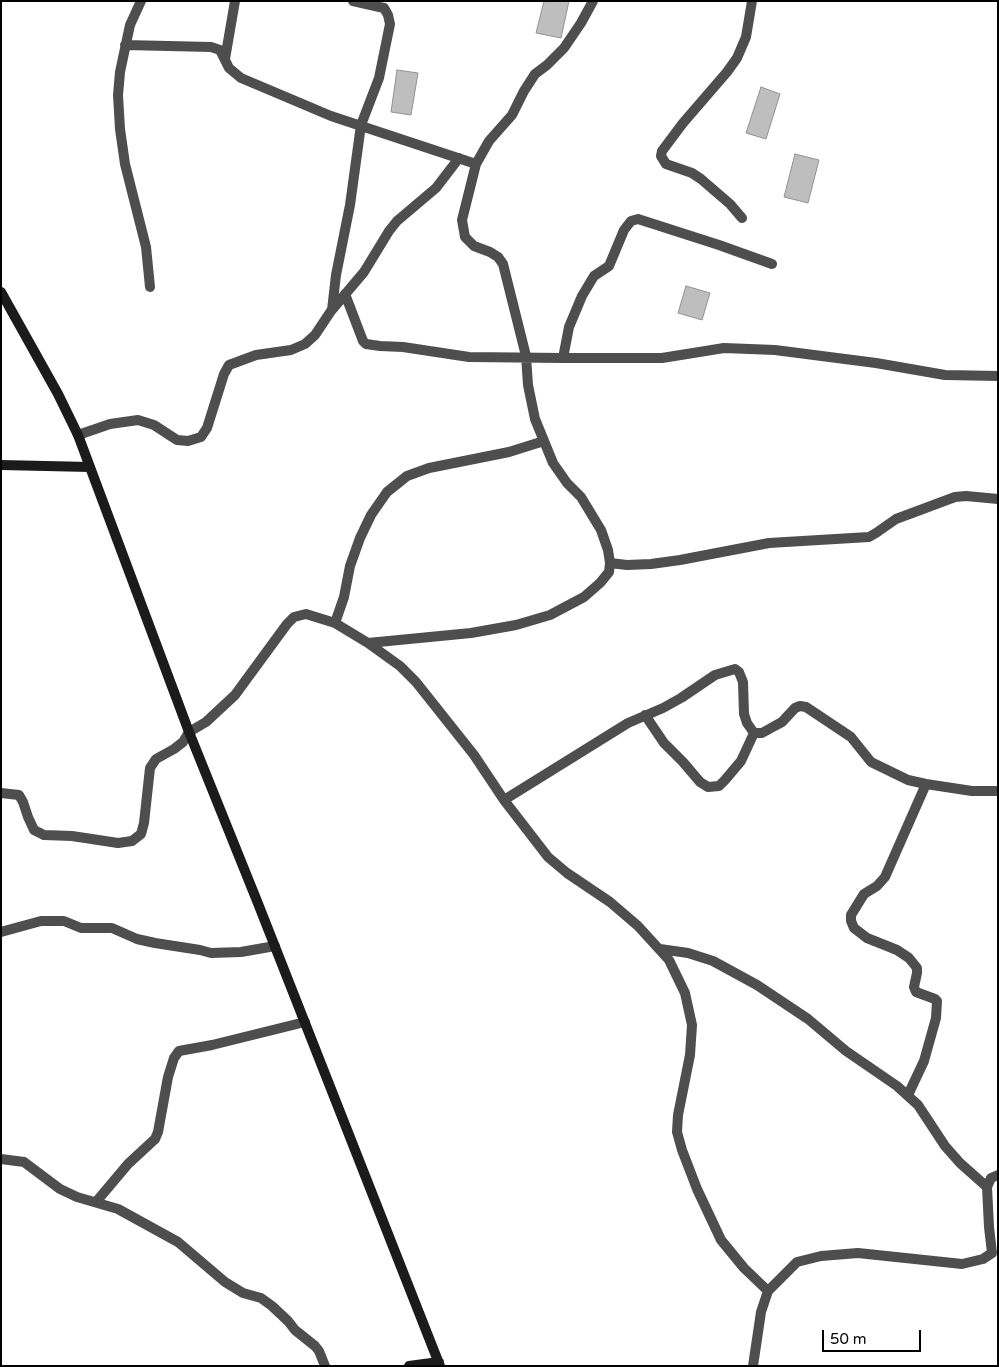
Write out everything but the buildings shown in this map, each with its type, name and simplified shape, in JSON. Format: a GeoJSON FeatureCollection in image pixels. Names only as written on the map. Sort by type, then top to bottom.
{"type":"FeatureCollection","features":[{"type":"Feature","properties":{"kind":"street"},"geometry":{"type":"LineString","coordinates":[[141,1],[130,25],[125,45],[118,95],[125,164],[146,247],[150,287]]}},
{"type":"Feature","properties":{"kind":"street"},"geometry":{"type":"LineString","coordinates":[[225,59],[236,1]]}},
{"type":"Feature","properties":{"kind":"street"},"geometry":{"type":"LineString","coordinates":[[332,310],[336,274],[350,205],[361,126],[379,78],[390,24],[384,8],[353,1]]}},
{"type":"Feature","properties":{"kind":"street"},"geometry":{"type":"LineString","coordinates":[[368,643],[471,633],[516,625],[550,615],[584,597],[609,572],[608,550],[601,530],[581,497],[567,483],[553,464],[536,419],[528,385],[526,356],[503,264],[498,257],[490,252],[474,246],[465,237],[462,229],[462,220],[476,164],[489,141],[512,115],[535,74],[564,48],[592,1]]}},
{"type":"Feature","properties":{"kind":"street"},"geometry":{"type":"LineString","coordinates":[[742,218],[730,204],[702,179],[692,173],[666,164],[661,156],[662,151],[683,123],[737,58],[746,37],[752,1]]}},
{"type":"Feature","properties":{"kind":"street"},"geometry":{"type":"LineString","coordinates":[[125,45],[211,47],[220,50],[229,68],[241,78],[331,116],[476,164]]}},
{"type":"Feature","properties":{"kind":"street"},"geometry":{"type":"LineString","coordinates":[[78,435],[110,424],[138,420],[154,425],[177,440],[188,441],[201,437],[207,428],[224,374],[229,365],[256,355],[291,350],[305,344],[315,335],[332,310],[364,272],[389,231],[436,188],[459,158]]}},
{"type":"Feature","properties":{"kind":"street"},"geometry":{"type":"LineString","coordinates":[[564,358],[568,327],[582,296],[594,276],[609,266],[624,230],[631,221],[638,219],[772,264]]}},
{"type":"Feature","properties":{"kind":"street"},"geometry":{"type":"LineString","coordinates":[[1,292],[58,394],[78,435],[189,732],[440,1364],[409,1366]]}},
{"type":"Feature","properties":{"kind":"street"},"geometry":{"type":"LineString","coordinates":[[346,294],[360,335],[366,344],[403,347],[469,357],[662,358],[724,348],[775,350],[876,363],[945,375],[998,376]]}},
{"type":"Feature","properties":{"kind":"street"},"geometry":{"type":"LineString","coordinates":[[335,623],[344,597],[350,566],[360,538],[371,515],[386,492],[407,476],[429,468],[509,452],[544,441]]}},
{"type":"Feature","properties":{"kind":"street"},"geometry":{"type":"LineString","coordinates":[[1,465],[90,467]]}},
{"type":"Feature","properties":{"kind":"street"},"geometry":{"type":"LineString","coordinates":[[610,563],[627,565],[651,564],[769,543],[869,537],[896,519],[956,497],[998,499]]}},
{"type":"Feature","properties":{"kind":"street"},"geometry":{"type":"LineString","coordinates":[[1,793],[18,795],[23,802],[34,830],[44,836],[72,836],[118,843],[132,841],[141,834],[150,768],[156,758],[183,742],[189,732],[206,722],[235,696],[286,624],[294,617],[306,614],[335,623],[368,643],[400,666],[416,682],[474,755],[504,800],[548,857],[567,873],[610,902],[638,926],[669,960],[685,993],[692,1025],[690,1055],[678,1116],[677,1132],[682,1150],[696,1189],[721,1240],[744,1268],[768,1291]]}},
{"type":"Feature","properties":{"kind":"street"},"geometry":{"type":"LineString","coordinates":[[504,800],[608,734],[663,708],[715,675],[735,668],[743,682],[744,714],[747,724],[754,733]]}},
{"type":"Feature","properties":{"kind":"street"},"geometry":{"type":"LineString","coordinates":[[754,733],[762,733],[782,722],[794,708],[806,707],[851,737],[870,762],[908,780],[972,791],[998,791]]}},
{"type":"Feature","properties":{"kind":"street"},"geometry":{"type":"LineString","coordinates":[[645,715],[664,743],[684,762],[700,782],[708,787],[719,786],[725,780],[741,761],[754,733]]}},
{"type":"Feature","properties":{"kind":"street"},"geometry":{"type":"LineString","coordinates":[[908,1095],[924,1061],[936,1018],[937,1002],[935,999],[916,992],[914,987],[917,973],[916,968],[909,958],[897,950],[867,938],[854,928],[851,915],[864,894],[877,886],[885,877],[895,850],[926,784]]}},
{"type":"Feature","properties":{"kind":"street"},"geometry":{"type":"LineString","coordinates":[[1,932],[40,921],[64,920],[82,928],[112,928],[137,939],[211,953],[242,952],[275,946]]}},
{"type":"Feature","properties":{"kind":"street"},"geometry":{"type":"LineString","coordinates":[[660,949],[688,954],[713,962],[757,985],[808,1020],[846,1051],[908,1095],[918,1105],[945,1146],[987,1187]]}},
{"type":"Feature","properties":{"kind":"street"},"geometry":{"type":"LineString","coordinates":[[96,1202],[128,1164],[155,1139],[168,1077],[174,1058],[179,1051],[212,1045],[305,1022]]}},
{"type":"Feature","properties":{"kind":"street"},"geometry":{"type":"LineString","coordinates":[[1,1159],[24,1162],[60,1189],[77,1197],[118,1208],[178,1242],[230,1285],[243,1293],[261,1298],[272,1306],[295,1330],[315,1346],[325,1366]]}},
{"type":"Feature","properties":{"kind":"street"},"geometry":{"type":"LineString","coordinates":[[753,1366],[762,1312],[768,1291],[797,1262],[821,1256],[858,1254],[962,1264],[995,1256],[988,1227],[987,1187],[992,1178],[998,1175]]}}]}
